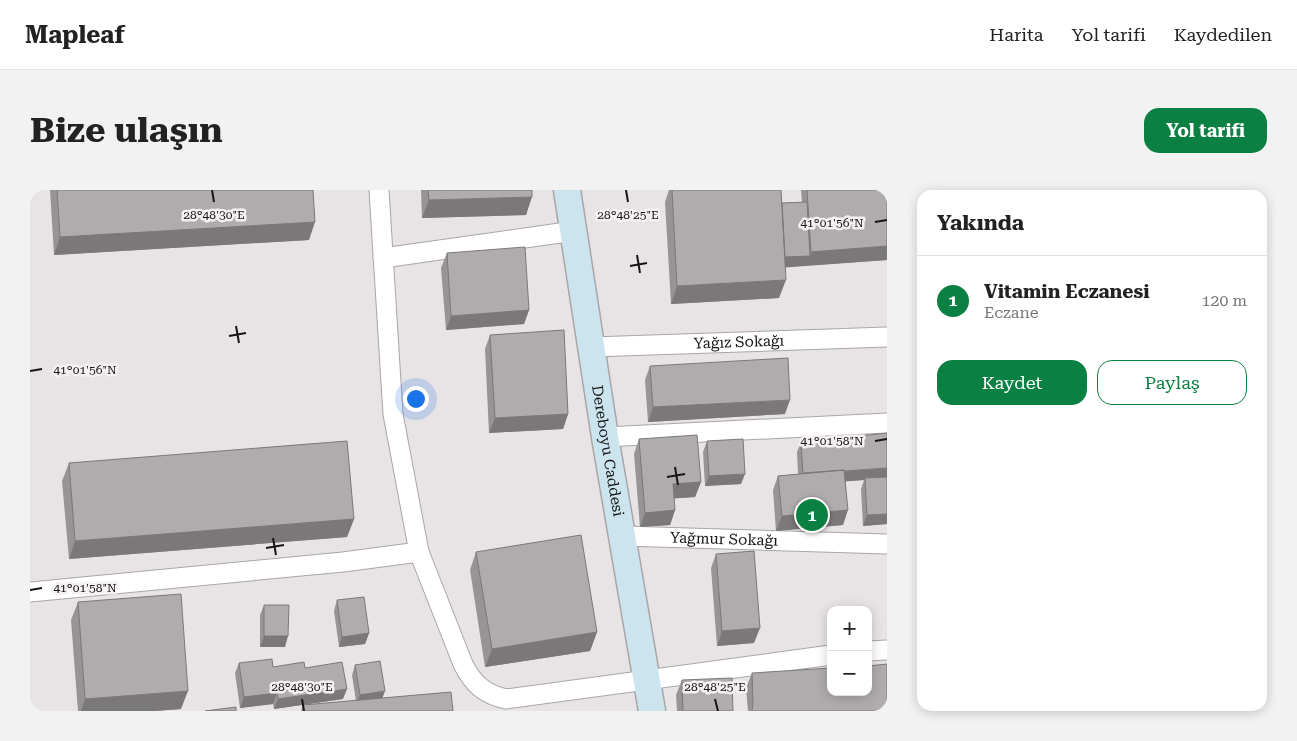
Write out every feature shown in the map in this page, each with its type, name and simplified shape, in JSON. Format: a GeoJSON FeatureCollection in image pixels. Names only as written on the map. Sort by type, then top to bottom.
{"type":"FeatureCollection","features":[{"type":"Feature","properties":{"kind":"main road","name":"Dereboyu Caddesi"},"geometry":{"type":"LineString","coordinates":[[567,190],[605,437],[652,711]]}},
{"type":"Feature","properties":{"kind":"street"},"geometry":{"type":"LineString","coordinates":[[378,190],[393,414],[420,552],[470,678],[481,689],[493,696],[506,699],[827,656]]}},
{"type":"Feature","properties":{"kind":"street"},"geometry":{"type":"LineString","coordinates":[[383,258],[574,231]]}},
{"type":"Feature","properties":{"kind":"street","name":"Yağız Sokağı"},"geometry":{"type":"LineString","coordinates":[[591,348],[887,337]]}},
{"type":"Feature","properties":{"kind":"street"},"geometry":{"type":"LineString","coordinates":[[605,437],[887,423]]}},
{"type":"Feature","properties":{"kind":"street","name":"Yağmur Sokağı"},"geometry":{"type":"LineString","coordinates":[[622,536],[887,544]]}},
{"type":"Feature","properties":{"kind":"street"},"geometry":{"type":"LineString","coordinates":[[30,592],[343,562],[420,552]]}},
{"type":"Feature","properties":{"kind":"street"},"geometry":{"type":"LineString","coordinates":[[872,651],[887,650]]}},
{"type":"Feature","properties":{"kind":"building"},"geometry":{"type":"Polygon","coordinates":[[[57,190],[313,190],[315,222],[60,237],[57,190]]]}},
{"type":"Feature","properties":{"kind":"building"},"geometry":{"type":"Polygon","coordinates":[[[428,190],[532,190],[532,197],[429,200],[428,190]]]}},
{"type":"Feature","properties":{"kind":"building"},"geometry":{"type":"Polygon","coordinates":[[[672,190],[781,190],[786,280],[677,286],[672,190]]]}},
{"type":"Feature","properties":{"kind":"building"},"geometry":{"type":"Polygon","coordinates":[[[807,190],[887,190],[887,246],[811,252],[807,190]]]}},
{"type":"Feature","properties":{"kind":"building"},"geometry":{"type":"Polygon","coordinates":[[[807,202],[810,256],[785,257],[782,203],[807,202]]]}},
{"type":"Feature","properties":{"kind":"building"},"geometry":{"type":"Polygon","coordinates":[[[525,247],[529,310],[451,316],[447,253],[525,247]]]}},
{"type":"Feature","properties":{"kind":"building"},"geometry":{"type":"Polygon","coordinates":[[[564,330],[568,414],[495,418],[490,335],[564,330]]]}},
{"type":"Feature","properties":{"kind":"building"},"geometry":{"type":"Polygon","coordinates":[[[788,358],[790,400],[653,407],[650,366],[788,358]]]}},
{"type":"Feature","properties":{"kind":"building"},"geometry":{"type":"Polygon","coordinates":[[[887,433],[887,468],[803,473],[801,442],[887,433]]]}},
{"type":"Feature","properties":{"kind":"building"},"geometry":{"type":"Polygon","coordinates":[[[697,435],[701,482],[673,484],[675,510],[645,513],[639,439],[697,435]]]}},
{"type":"Feature","properties":{"kind":"building"},"geometry":{"type":"Polygon","coordinates":[[[743,439],[745,474],[709,476],[707,441],[743,439]]]}},
{"type":"Feature","properties":{"kind":"building"},"geometry":{"type":"Polygon","coordinates":[[[347,441],[354,519],[75,541],[69,463],[347,441]]]}},
{"type":"Feature","properties":{"kind":"building"},"geometry":{"type":"Polygon","coordinates":[[[844,470],[848,510],[782,516],[778,476],[844,470]]]}},
{"type":"Feature","properties":{"kind":"building"},"geometry":{"type":"Polygon","coordinates":[[[887,477],[887,514],[867,515],[865,478],[887,477]]]}},
{"type":"Feature","properties":{"kind":"building"},"geometry":{"type":"Polygon","coordinates":[[[581,535],[597,632],[492,649],[476,552],[581,535]]]}},
{"type":"Feature","properties":{"kind":"building"},"geometry":{"type":"Polygon","coordinates":[[[754,551],[760,628],[722,631],[716,554],[754,551]]]}},
{"type":"Feature","properties":{"kind":"building"},"geometry":{"type":"Polygon","coordinates":[[[181,594],[188,691],[85,699],[78,602],[181,594]]]}},
{"type":"Feature","properties":{"kind":"building"},"geometry":{"type":"Polygon","coordinates":[[[364,597],[369,633],[342,637],[337,600],[364,597]]]}},
{"type":"Feature","properties":{"kind":"building"},"geometry":{"type":"Polygon","coordinates":[[[264,605],[289,605],[288,636],[264,636],[264,605]]]}},
{"type":"Feature","properties":{"kind":"building"},"geometry":{"type":"Polygon","coordinates":[[[272,659],[273,667],[304,662],[305,668],[342,662],[347,689],[278,699],[277,693],[244,697],[239,663],[272,659]]]}},
{"type":"Feature","properties":{"kind":"building"},"geometry":{"type":"Polygon","coordinates":[[[380,661],[385,691],[360,695],[355,665],[380,661]]]}},
{"type":"Feature","properties":{"kind":"building"},"geometry":{"type":"Polygon","coordinates":[[[887,664],[887,711],[752,711],[752,673],[827,668],[827,696],[872,696],[872,666],[887,664]]]}},
{"type":"Feature","properties":{"kind":"building"},"geometry":{"type":"Polygon","coordinates":[[[732,678],[733,711],[683,711],[682,680],[732,678]]]}},
{"type":"Feature","properties":{"kind":"building"},"geometry":{"type":"Polygon","coordinates":[[[451,692],[453,711],[304,711],[303,705],[451,692]]]}},
{"type":"Feature","properties":{"kind":"building"},"geometry":{"type":"Polygon","coordinates":[[[236,707],[236,711],[205,711],[236,707]]]}},
{"type":"Feature","properties":{"kind":"place","name":"Vitamin Eczanesi"},"geometry":{"type":"Point","coordinates":[812,515]}}]}
